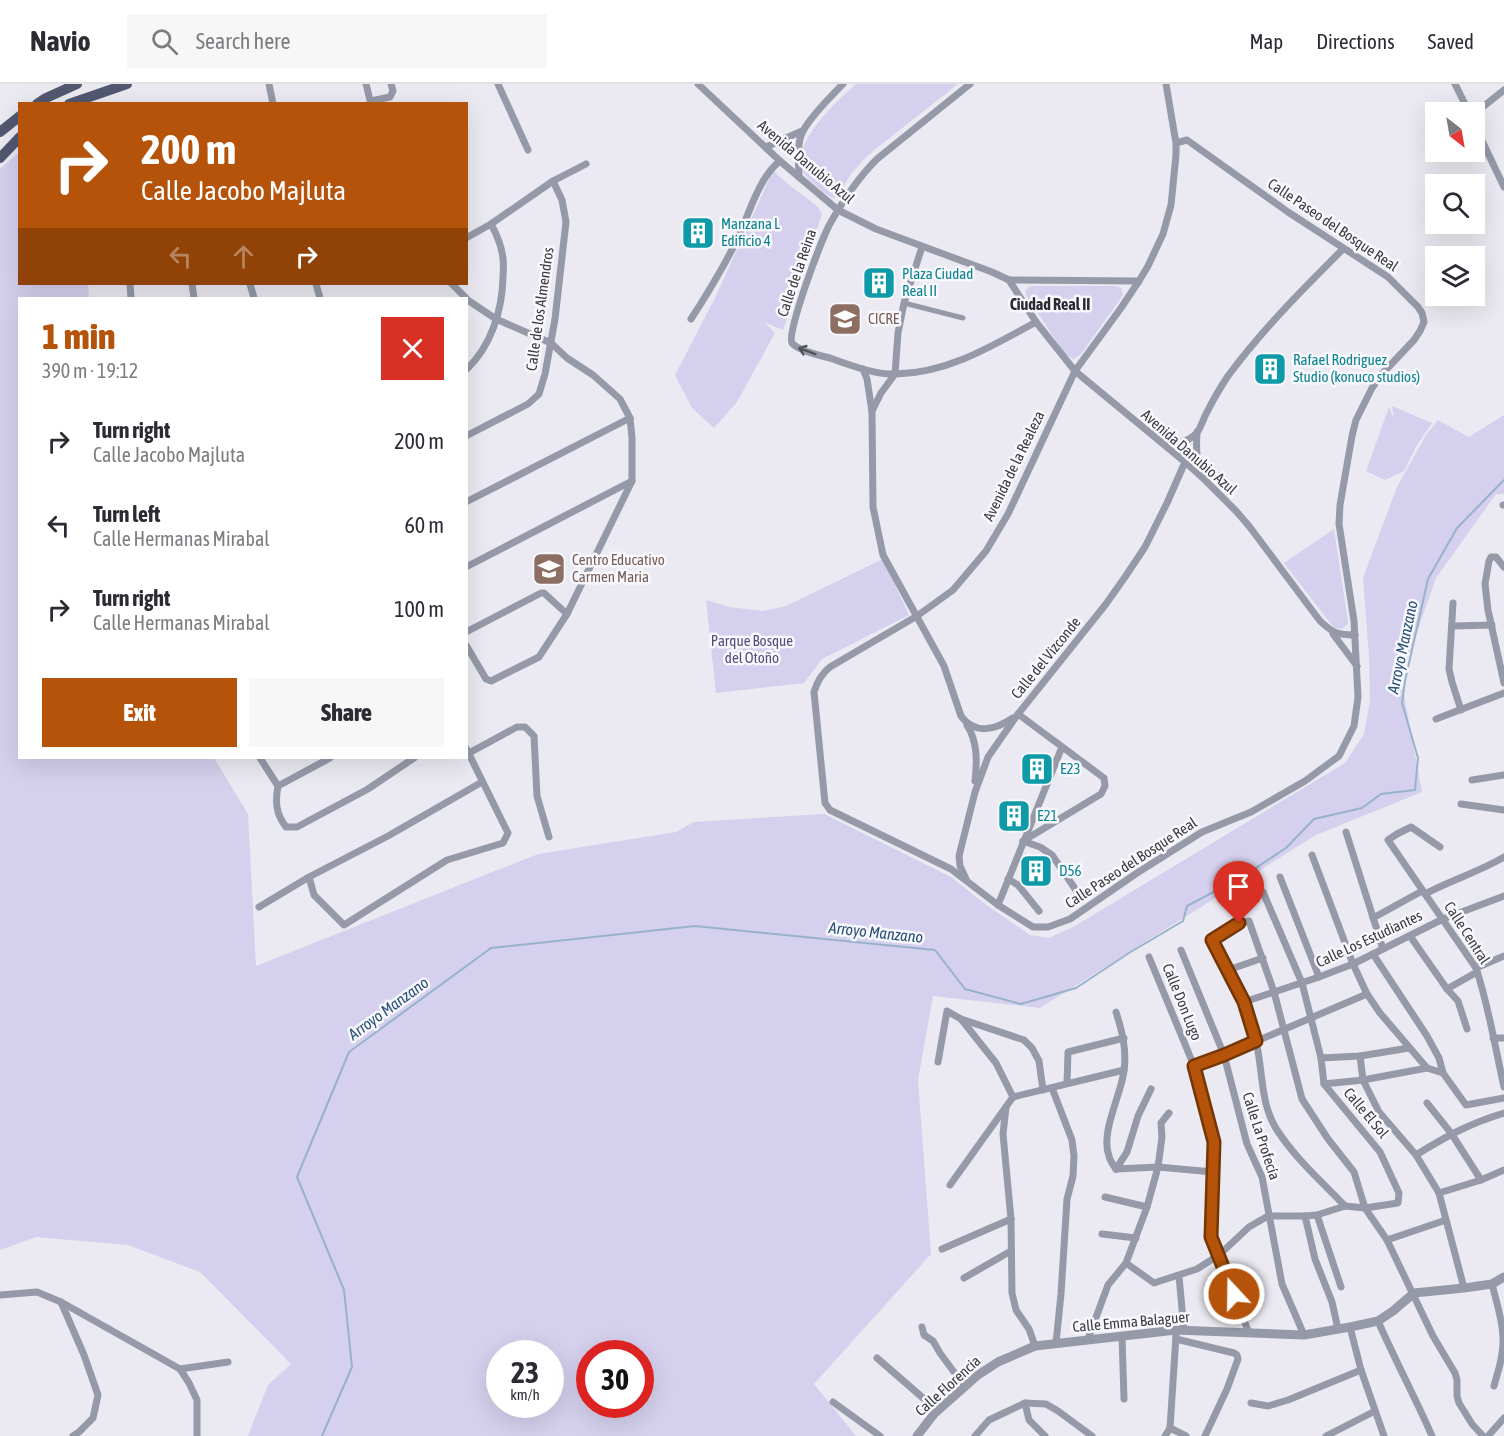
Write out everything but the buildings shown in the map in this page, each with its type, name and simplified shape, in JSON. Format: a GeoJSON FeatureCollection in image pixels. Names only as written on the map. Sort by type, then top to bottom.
{"type":"FeatureCollection","features":[{"type":"Feature","properties":{"kind":"main road"},"geometry":{"type":"LineString","coordinates":[[40,102],[77,84]]}},
{"type":"Feature","properties":{"kind":"main road"},"geometry":{"type":"LineString","coordinates":[[75,102],[127,84]]}},
{"type":"Feature","properties":{"kind":"main road"},"geometry":{"type":"LineString","coordinates":[[0,132],[18,118]]}},
{"type":"Feature","properties":{"kind":"main road"},"geometry":{"type":"LineString","coordinates":[[0,158],[18,139]]}},
{"type":"Feature","properties":{"kind":"street"},"geometry":{"type":"LineString","coordinates":[[269,84],[273,102]]}},
{"type":"Feature","properties":{"kind":"street"},"geometry":{"type":"LineString","coordinates":[[366,84],[371,102],[390,97],[393,91],[391,84]]}},
{"type":"Feature","properties":{"kind":"street"},"geometry":{"type":"LineString","coordinates":[[498,84],[528,150]]}},
{"type":"Feature","properties":{"kind":"street","name":"Avenida Danubio Azul"},"geometry":{"type":"LineString","coordinates":[[698,84],[780,161],[838,210],[876,230],[1009,280],[1139,281]]}},
{"type":"Feature","properties":{"kind":"street","name":"Calle de la Reina"},"geometry":{"type":"LineString","coordinates":[[970,84],[877,159],[849,191],[829,224],[818,251],[798,310],[791,338],[792,344],[863,369],[895,374],[927,370],[954,363],[979,353],[1036,322]]}},
{"type":"Feature","properties":{"kind":"street","name":"Avenida de la Realeza"},"geometry":{"type":"LineString","coordinates":[[825,803],[814,692],[817,682],[825,671],[839,661],[917,616],[953,590],[986,551],[1008,514],[1075,371],[1121,308],[1156,252],[1168,216],[1175,167],[1176,143],[1166,84]]}},
{"type":"Feature","properties":{"kind":"street"},"geometry":{"type":"LineString","coordinates":[[1455,84],[1464,102]]}},
{"type":"Feature","properties":{"kind":"street"},"geometry":{"type":"LineString","coordinates":[[799,177],[798,149],[802,131],[841,85]]}},
{"type":"Feature","properties":{"kind":"street"},"geometry":{"type":"LineString","coordinates":[[1485,105],[1504,90]]}},
{"type":"Feature","properties":{"kind":"street"},"geometry":{"type":"LineString","coordinates":[[766,147],[802,131]]}},
{"type":"Feature","properties":{"kind":"street","name":"Calle Paseo del Bosque Real"},"geometry":{"type":"LineString","coordinates":[[825,803],[830,810],[951,869],[998,905],[1033,927],[1048,927],[1070,919],[1202,832],[1251,812],[1305,781],[1339,756],[1354,726],[1359,697],[1354,621],[1339,524],[1352,436],[1356,420],[1372,388],[1420,331],[1424,322],[1422,313],[1388,277],[1288,212],[1187,140],[1176,143]]}},
{"type":"Feature","properties":{"kind":"street"},"geometry":{"type":"LineString","coordinates":[[1485,146],[1503,183]]}},
{"type":"Feature","properties":{"kind":"street"},"geometry":{"type":"LineString","coordinates":[[691,319],[737,239],[764,179],[771,168],[780,161]]}},
{"type":"Feature","properties":{"kind":"street"},"geometry":{"type":"LineString","coordinates":[[468,237],[491,224],[553,181],[586,164]]}},
{"type":"Feature","properties":{"kind":"street","name":"Calle de los Almendros"},"geometry":{"type":"LineString","coordinates":[[468,435],[528,404],[539,394],[555,319],[566,222],[562,200],[553,181]]}},
{"type":"Feature","properties":{"kind":"street"},"geometry":{"type":"LineString","coordinates":[[468,368],[483,351],[496,320],[502,294],[503,260],[498,237],[491,224]]}},
{"type":"Feature","properties":{"kind":"street"},"geometry":{"type":"LineString","coordinates":[[872,412],[881,393],[895,374],[898,333],[904,303],[922,247]]}},
{"type":"Feature","properties":{"kind":"street"},"geometry":{"type":"LineString","coordinates":[[1161,442],[1172,444],[1180,442],[1189,439],[1197,432],[1218,392],[1246,352],[1278,314],[1343,249]]}},
{"type":"Feature","properties":{"kind":"street","name":"Avenida Danubio Azul"},"geometry":{"type":"LineString","coordinates":[[1009,280],[1036,322],[1075,371],[1205,480],[1249,526],[1320,621],[1331,632]]}},
{"type":"Feature","properties":{"kind":"street"},"geometry":{"type":"LineString","coordinates":[[468,302],[496,320],[551,343],[567,358],[593,375],[620,399],[630,418],[632,438],[632,481],[567,614],[538,657],[488,681],[468,648]]}},
{"type":"Feature","properties":{"kind":"street"},"geometry":{"type":"LineString","coordinates":[[904,303],[963,318]]}},
{"type":"Feature","properties":{"kind":"street"},"geometry":{"type":"LineString","coordinates":[[863,369],[867,379],[872,412],[873,507],[883,555],[944,666],[961,716],[971,726],[983,729],[997,726],[1018,714],[1104,778],[1105,786],[1101,794],[1023,841]]}},
{"type":"Feature","properties":{"kind":"street"},"geometry":{"type":"LineString","coordinates":[[468,501],[630,418]]}},
{"type":"Feature","properties":{"kind":"street"},"geometry":{"type":"LineString","coordinates":[[1197,432],[1196,457],[1205,480]]}},
{"type":"Feature","properties":{"kind":"street","name":"Calle del Vizconde"},"geometry":{"type":"LineString","coordinates":[[959,856],[975,792],[988,757],[1018,714],[1125,577],[1145,547],[1185,462]]}},
{"type":"Feature","properties":{"kind":"street"},"geometry":{"type":"LineString","coordinates":[[468,566],[632,481]]}},
{"type":"Feature","properties":{"kind":"street"},"geometry":{"type":"LineString","coordinates":[[1504,567],[1494,556],[1489,561],[1485,584],[1488,610],[1504,683]]}},
{"type":"Feature","properties":{"kind":"street"},"geometry":{"type":"LineString","coordinates":[[468,631],[541,593],[544,593],[567,614]]}},
{"type":"Feature","properties":{"kind":"street"},"geometry":{"type":"LineString","coordinates":[[1453,603],[1449,669],[1461,710]]}},
{"type":"Feature","properties":{"kind":"street"},"geometry":{"type":"LineString","coordinates":[[1453,626],[1492,625]]}},
{"type":"Feature","properties":{"kind":"street"},"geometry":{"type":"LineString","coordinates":[[1331,632],[1355,635]]}},
{"type":"Feature","properties":{"kind":"street"},"geometry":{"type":"LineString","coordinates":[[1331,632],[1358,666]]}},
{"type":"Feature","properties":{"kind":"street"},"geometry":{"type":"LineString","coordinates":[[1436,720],[1504,693]]}},
{"type":"Feature","properties":{"kind":"street"},"geometry":{"type":"LineString","coordinates":[[961,716],[974,738],[977,758],[975,792]]}},
{"type":"Feature","properties":{"kind":"street"},"geometry":{"type":"LineString","coordinates":[[309,877],[314,896],[344,925],[447,860],[503,843],[508,833],[468,751],[517,727],[525,727],[534,736],[537,796],[549,837]]}},
{"type":"Feature","properties":{"kind":"street"},"geometry":{"type":"LineString","coordinates":[[998,905],[1062,747]]}},
{"type":"Feature","properties":{"kind":"street"},"geometry":{"type":"LineString","coordinates":[[261,759],[278,786],[276,797],[279,818],[286,827],[297,827],[368,789],[413,759]]}},
{"type":"Feature","properties":{"kind":"street"},"geometry":{"type":"LineString","coordinates":[[278,786],[328,759]]}},
{"type":"Feature","properties":{"kind":"street"},"geometry":{"type":"LineString","coordinates":[[1473,780],[1504,776]]}},
{"type":"Feature","properties":{"kind":"street"},"geometry":{"type":"LineString","coordinates":[[259,907],[482,782]]}},
{"type":"Feature","properties":{"kind":"street"},"geometry":{"type":"LineString","coordinates":[[1461,804],[1504,810]]}},
{"type":"Feature","properties":{"kind":"street","name":"Calle Central"},"geometry":{"type":"LineString","coordinates":[[1440,847],[1411,827],[1388,840],[1476,970],[1484,991],[1504,1087]]}},
{"type":"Feature","properties":{"kind":"street"},"geometry":{"type":"LineString","coordinates":[[1346,832],[1383,949]]}},
{"type":"Feature","properties":{"kind":"street"},"geometry":{"type":"LineString","coordinates":[[1023,841],[1040,847],[1052,855],[1082,899]]}},
{"type":"Feature","properties":{"kind":"street"},"geometry":{"type":"LineString","coordinates":[[1312,855],[1353,964],[1367,994],[1380,1013],[1427,1068]]}},
{"type":"Feature","properties":{"kind":"street"},"geometry":{"type":"LineString","coordinates":[[944,866],[959,856]]}},
{"type":"Feature","properties":{"kind":"street"},"geometry":{"type":"LineString","coordinates":[[959,856],[960,866],[966,880]]}},
{"type":"Feature","properties":{"kind":"street"},"geometry":{"type":"LineString","coordinates":[[1373,918],[1424,892],[1493,864],[1504,857]]}},
{"type":"Feature","properties":{"kind":"street"},"geometry":{"type":"LineString","coordinates":[[1280,877],[1319,977]]}},
{"type":"Feature","properties":{"kind":"street"},"geometry":{"type":"LineString","coordinates":[[1008,879],[1018,885],[1039,911]]}},
{"type":"Feature","properties":{"kind":"street","name":"Calle El Sol"},"geometry":{"type":"LineString","coordinates":[[1263,892],[1302,983],[1321,1058],[1324,1084],[1380,1152],[1399,1193],[1398,1203],[1365,1208],[1344,1206],[1317,1215],[1268,1216]]}},
{"type":"Feature","properties":{"kind":"street","name":"Calle Los Estudiantes"},"geometry":{"type":"LineString","coordinates":[[1244,1002],[1353,964],[1443,919],[1504,896]]}},
{"type":"Feature","properties":{"kind":"street"},"geometry":{"type":"LineString","coordinates":[[1344,1206],[1296,1155],[1276,1129],[1267,1108],[1256,1041],[1244,1002],[1212,940],[1239,923],[1249,921],[1263,958],[1275,992],[1302,1099],[1328,1139],[1354,1172],[1365,1208],[1387,1240],[1433,1336],[1455,1373],[1459,1403],[1483,1436]]}},
{"type":"Feature","properties":{"kind":"street"},"geometry":{"type":"LineString","coordinates":[[1410,936],[1458,1001],[1467,1029]]}},
{"type":"Feature","properties":{"kind":"street","name":"Calle La Profecía"},"geometry":{"type":"LineString","coordinates":[[1181,950],[1224,1055],[1247,1144],[1262,1177],[1282,1284],[1304,1335]]}},
{"type":"Feature","properties":{"kind":"street"},"geometry":{"type":"LineString","coordinates":[[1373,954],[1431,1043],[1439,1058],[1443,1073],[1466,1105],[1504,1098]]}},
{"type":"Feature","properties":{"kind":"street"},"geometry":{"type":"LineString","coordinates":[[1447,989],[1476,970],[1504,956]]}},
{"type":"Feature","properties":{"kind":"street","name":"Calle Don Lugo"},"geometry":{"type":"LineString","coordinates":[[1149,957],[1194,1066],[1214,1142],[1211,1237],[1249,1333]]}},
{"type":"Feature","properties":{"kind":"street"},"geometry":{"type":"LineString","coordinates":[[1228,970],[1263,958]]}},
{"type":"Feature","properties":{"kind":"street"},"geometry":{"type":"LineString","coordinates":[[1194,1066],[1312,1019],[1367,994]]}},
{"type":"Feature","properties":{"kind":"street"},"geometry":{"type":"LineString","coordinates":[[938,1062],[947,1011],[1024,1040],[1032,1048],[1039,1061],[1043,1090]]}},
{"type":"Feature","properties":{"kind":"street"},"geometry":{"type":"LineString","coordinates":[[1116,1012],[1124,1038],[1124,1070],[1120,1091],[1108,1126],[1107,1146],[1108,1156],[1116,1168]]}},
{"type":"Feature","properties":{"kind":"street"},"geometry":{"type":"LineString","coordinates":[[961,1018],[996,1063],[1013,1097]]}},
{"type":"Feature","properties":{"kind":"street"},"geometry":{"type":"LineString","coordinates":[[1067,1083],[1068,1052],[1124,1038]]}},
{"type":"Feature","properties":{"kind":"street"},"geometry":{"type":"LineString","coordinates":[[1493,1038],[1504,1038]]}},
{"type":"Feature","properties":{"kind":"street"},"geometry":{"type":"LineString","coordinates":[[1321,1058],[1360,1056],[1409,1048]]}},
{"type":"Feature","properties":{"kind":"street"},"geometry":{"type":"LineString","coordinates":[[1360,1056],[1363,1080],[1379,1112],[1416,1155],[1439,1193],[1464,1288]]}},
{"type":"Feature","properties":{"kind":"street"},"geometry":{"type":"LineString","coordinates":[[1324,1084],[1363,1080],[1427,1068],[1443,1073]]}},
{"type":"Feature","properties":{"kind":"street"},"geometry":{"type":"LineString","coordinates":[[950,1185],[1013,1097],[1124,1070]]}},
{"type":"Feature","properties":{"kind":"street"},"geometry":{"type":"LineString","coordinates":[[1052,1088],[1072,1140],[1074,1156],[1073,1176],[1067,1199],[1056,1343]]}},
{"type":"Feature","properties":{"kind":"street"},"geometry":{"type":"LineString","coordinates":[[1116,1168],[1127,1152],[1138,1116],[1152,1089]]}},
{"type":"Feature","properties":{"kind":"street"},"geometry":{"type":"LineString","coordinates":[[1427,1103],[1451,1133],[1481,1180]]}},
{"type":"Feature","properties":{"kind":"street"},"geometry":{"type":"LineString","coordinates":[[1006,1107],[1003,1134],[1011,1219],[1012,1293],[1016,1310],[1029,1329],[1035,1346]]}},
{"type":"Feature","properties":{"kind":"street"},"geometry":{"type":"LineString","coordinates":[[1088,1339],[1108,1285],[1126,1263],[1136,1238],[1158,1167],[1162,1137],[1161,1123],[1169,1113]]}},
{"type":"Feature","properties":{"kind":"street"},"geometry":{"type":"LineString","coordinates":[[1416,1155],[1451,1133],[1504,1113]]}},
{"type":"Feature","properties":{"kind":"street"},"geometry":{"type":"LineString","coordinates":[[1116,1168],[1158,1167],[1213,1172]]}},
{"type":"Feature","properties":{"kind":"street"},"geometry":{"type":"LineString","coordinates":[[1439,1193],[1504,1170]]}},
{"type":"Feature","properties":{"kind":"street"},"geometry":{"type":"LineString","coordinates":[[1106,1197],[1147,1207]]}},
{"type":"Feature","properties":{"kind":"street"},"geometry":{"type":"LineString","coordinates":[[1317,1215],[1341,1287]]}},
{"type":"Feature","properties":{"kind":"street"},"geometry":{"type":"LineString","coordinates":[[1126,1263],[1154,1283],[1179,1276],[1197,1269],[1219,1255],[1249,1227],[1268,1216]]}},
{"type":"Feature","properties":{"kind":"street"},"geometry":{"type":"LineString","coordinates":[[1305,1216],[1315,1259],[1332,1302],[1338,1329]]}},
{"type":"Feature","properties":{"kind":"street"},"geometry":{"type":"LineString","coordinates":[[942,1249],[1011,1219]]}},
{"type":"Feature","properties":{"kind":"street"},"geometry":{"type":"LineString","coordinates":[[1387,1240],[1446,1220]]}},
{"type":"Feature","properties":{"kind":"street"},"geometry":{"type":"LineString","coordinates":[[1102,1234],[1136,1238]]}},
{"type":"Feature","properties":{"kind":"street"},"geometry":{"type":"LineString","coordinates":[[964,1278],[1011,1251]]}},
{"type":"Feature","properties":{"kind":"street"},"geometry":{"type":"LineString","coordinates":[[1165,1436],[1170,1428],[1179,1334],[1179,1276]]}},
{"type":"Feature","properties":{"kind":"street"},"geometry":{"type":"LineString","coordinates":[[1414,1293],[1491,1284],[1504,1277]]}},
{"type":"Feature","properties":{"kind":"street"},"geometry":{"type":"LineString","coordinates":[[1491,1284],[1503,1331],[1503,1352],[1494,1386]]}},
{"type":"Feature","properties":{"kind":"street"},"geometry":{"type":"LineString","coordinates":[[0,1295],[37,1292],[61,1302],[180,1369],[197,1400],[197,1436]]}},
{"type":"Feature","properties":{"kind":"street","name":"Calle Emma Balaguer"},"geometry":{"type":"LineString","coordinates":[[1035,1346],[1122,1336],[1249,1333],[1304,1335],[1378,1321],[1414,1293]]}},
{"type":"Feature","properties":{"kind":"street"},"geometry":{"type":"LineString","coordinates":[[61,1302],[98,1395],[93,1418],[73,1436]]}},
{"type":"Feature","properties":{"kind":"street"},"geometry":{"type":"LineString","coordinates":[[1378,1321],[1432,1436]]}},
{"type":"Feature","properties":{"kind":"street"},"geometry":{"type":"LineString","coordinates":[[922,1327],[924,1335],[933,1341],[939,1353],[965,1387]]}},
{"type":"Feature","properties":{"kind":"street"},"geometry":{"type":"LineString","coordinates":[[1350,1327],[1361,1370],[1384,1436]]}},
{"type":"Feature","properties":{"kind":"street"},"geometry":{"type":"LineString","coordinates":[[1179,1334],[1237,1355],[1238,1359],[1227,1389],[1205,1436]]}},
{"type":"Feature","properties":{"kind":"street"},"geometry":{"type":"LineString","coordinates":[[1122,1336],[1124,1400]]}},
{"type":"Feature","properties":{"kind":"street","name":"Calle Florencia"},"geometry":{"type":"LineString","coordinates":[[917,1436],[938,1411],[978,1375],[998,1362],[1035,1346]]}},
{"type":"Feature","properties":{"kind":"street"},"geometry":{"type":"LineString","coordinates":[[877,1358],[938,1411]]}},
{"type":"Feature","properties":{"kind":"street"},"geometry":{"type":"LineString","coordinates":[[180,1369],[228,1362]]}},
{"type":"Feature","properties":{"kind":"street"},"geometry":{"type":"LineString","coordinates":[[1251,1403],[1268,1406],[1288,1400],[1361,1370]]}},
{"type":"Feature","properties":{"kind":"street"},"geometry":{"type":"LineString","coordinates":[[833,1402],[880,1436]]}},
{"type":"Feature","properties":{"kind":"street"},"geometry":{"type":"LineString","coordinates":[[975,1436],[989,1420],[1025,1403],[1046,1404],[1092,1436]]}},
{"type":"Feature","properties":{"kind":"street"},"geometry":{"type":"LineString","coordinates":[[1025,1403],[1029,1420],[1045,1436]]}},
{"type":"Feature","properties":{"kind":"street"},"geometry":{"type":"LineString","coordinates":[[1326,1436],[1375,1411]]}},
{"type":"Feature","properties":{"kind":"street"},"geometry":{"type":"LineString","coordinates":[[1488,1436],[1504,1418]]}},
{"type":"Feature","properties":{"kind":"street"},"geometry":{"type":"LineString","coordinates":[[1170,1428],[1186,1436]]}},
{"type":"Feature","properties":{"kind":"green space"},"geometry":{"type":"Polygon","coordinates":[[[856,84],[958,84],[864,159],[834,198],[824,193],[805,174],[801,166],[801,155],[811,132],[856,84]]]}},
{"type":"Feature","properties":{"kind":"green space"},"geometry":{"type":"Polygon","coordinates":[[[18,153],[18,285],[88,285],[89,297],[18,297],[18,759],[215,759],[248,814],[256,966],[538,854],[676,832],[694,822],[824,814],[951,877],[1030,935],[1049,938],[1075,926],[1345,763],[1364,734],[1370,701],[1363,578],[1397,487],[1426,435],[1438,420],[1469,437],[1504,415],[1504,494],[1496,494],[1436,578],[1401,678],[1422,792],[1316,835],[1040,1008],[933,996],[918,1080],[931,1254],[814,1384],[856,1436],[248,1436],[268,1385],[291,1364],[200,1272],[128,1245],[36,1237],[0,1250],[0,169],[18,153]]]}},
{"type":"Feature","properties":{"kind":"green space"},"geometry":{"type":"Polygon","coordinates":[[[773,171],[817,206],[822,214],[783,330],[764,322],[775,333],[737,402],[714,428],[692,408],[675,375],[714,300],[773,171]]]}},
{"type":"Feature","properties":{"kind":"green space"},"geometry":{"type":"Polygon","coordinates":[[[1033,286],[1115,286],[1121,288],[1123,295],[1081,354],[1074,359],[1065,354],[1026,295],[1025,291],[1033,286]]]}},
{"type":"Feature","properties":{"kind":"green space"},"geometry":{"type":"Polygon","coordinates":[[[1392,406],[1432,423],[1417,445],[1404,471],[1385,480],[1366,471],[1389,407],[1394,419],[1392,406]]]}},
{"type":"Feature","properties":{"kind":"green space"},"geometry":{"type":"Polygon","coordinates":[[[1334,529],[1348,622],[1342,629],[1335,628],[1331,624],[1284,563],[1334,529]]]}},
{"type":"Feature","properties":{"kind":"green space","name":"Parque Bosque del Otoño"},"geometry":{"type":"Polygon","coordinates":[[[883,559],[909,615],[822,659],[804,683],[716,693],[706,600],[729,607],[763,611],[786,606],[883,559]]]}},
{"type":"Feature","properties":{"kind":"waterway","name":"Arroyo Manzano"},"geometry":{"type":"LineString","coordinates":[[322,1436],[352,1367],[344,1290],[297,1177],[349,1052],[491,948],[695,926],[935,950],[965,989],[1021,1004],[1076,988],[1183,921],[1187,906],[1242,877],[1286,848],[1314,819],[1362,808],[1381,794],[1415,790],[1418,758],[1402,703],[1428,579],[1457,528],[1504,480]]}},
{"type":"Feature","properties":{"kind":"place","name":"Manzana L Edificio 4"},"geometry":{"type":"Point","coordinates":[698,233]}},
{"type":"Feature","properties":{"kind":"place","name":"Plaza Ciudad Real II"},"geometry":{"type":"Point","coordinates":[879,283]}},
{"type":"Feature","properties":{"kind":"place","name":"CICRE"},"geometry":{"type":"Point","coordinates":[845,319]}},
{"type":"Feature","properties":{"kind":"place","name":"Rafael Rodriguez Studio (konuco studios)"},"geometry":{"type":"Point","coordinates":[1270,369]}},
{"type":"Feature","properties":{"kind":"place","name":"Centro Educativo Carmen Maria"},"geometry":{"type":"Point","coordinates":[549,569]}},
{"type":"Feature","properties":{"kind":"place","name":"E23"},"geometry":{"type":"Point","coordinates":[1037,769]}},
{"type":"Feature","properties":{"kind":"place","name":"E21"},"geometry":{"type":"Point","coordinates":[1014,816]}},
{"type":"Feature","properties":{"kind":"place","name":"D56"},"geometry":{"type":"Point","coordinates":[1036,871]}},
{"type":"Feature","properties":{"kind":"district","name":"Ciudad Real II"},"geometry":{"type":"Point","coordinates":[1050,304]}},
{"type":"Feature","properties":{"kind":"route"},"geometry":{"type":"LineString","coordinates":[[1234,1294],[1211,1237],[1214,1142],[1194,1066],[1256,1041],[1244,1002],[1212,940],[1239,923]]}}]}
